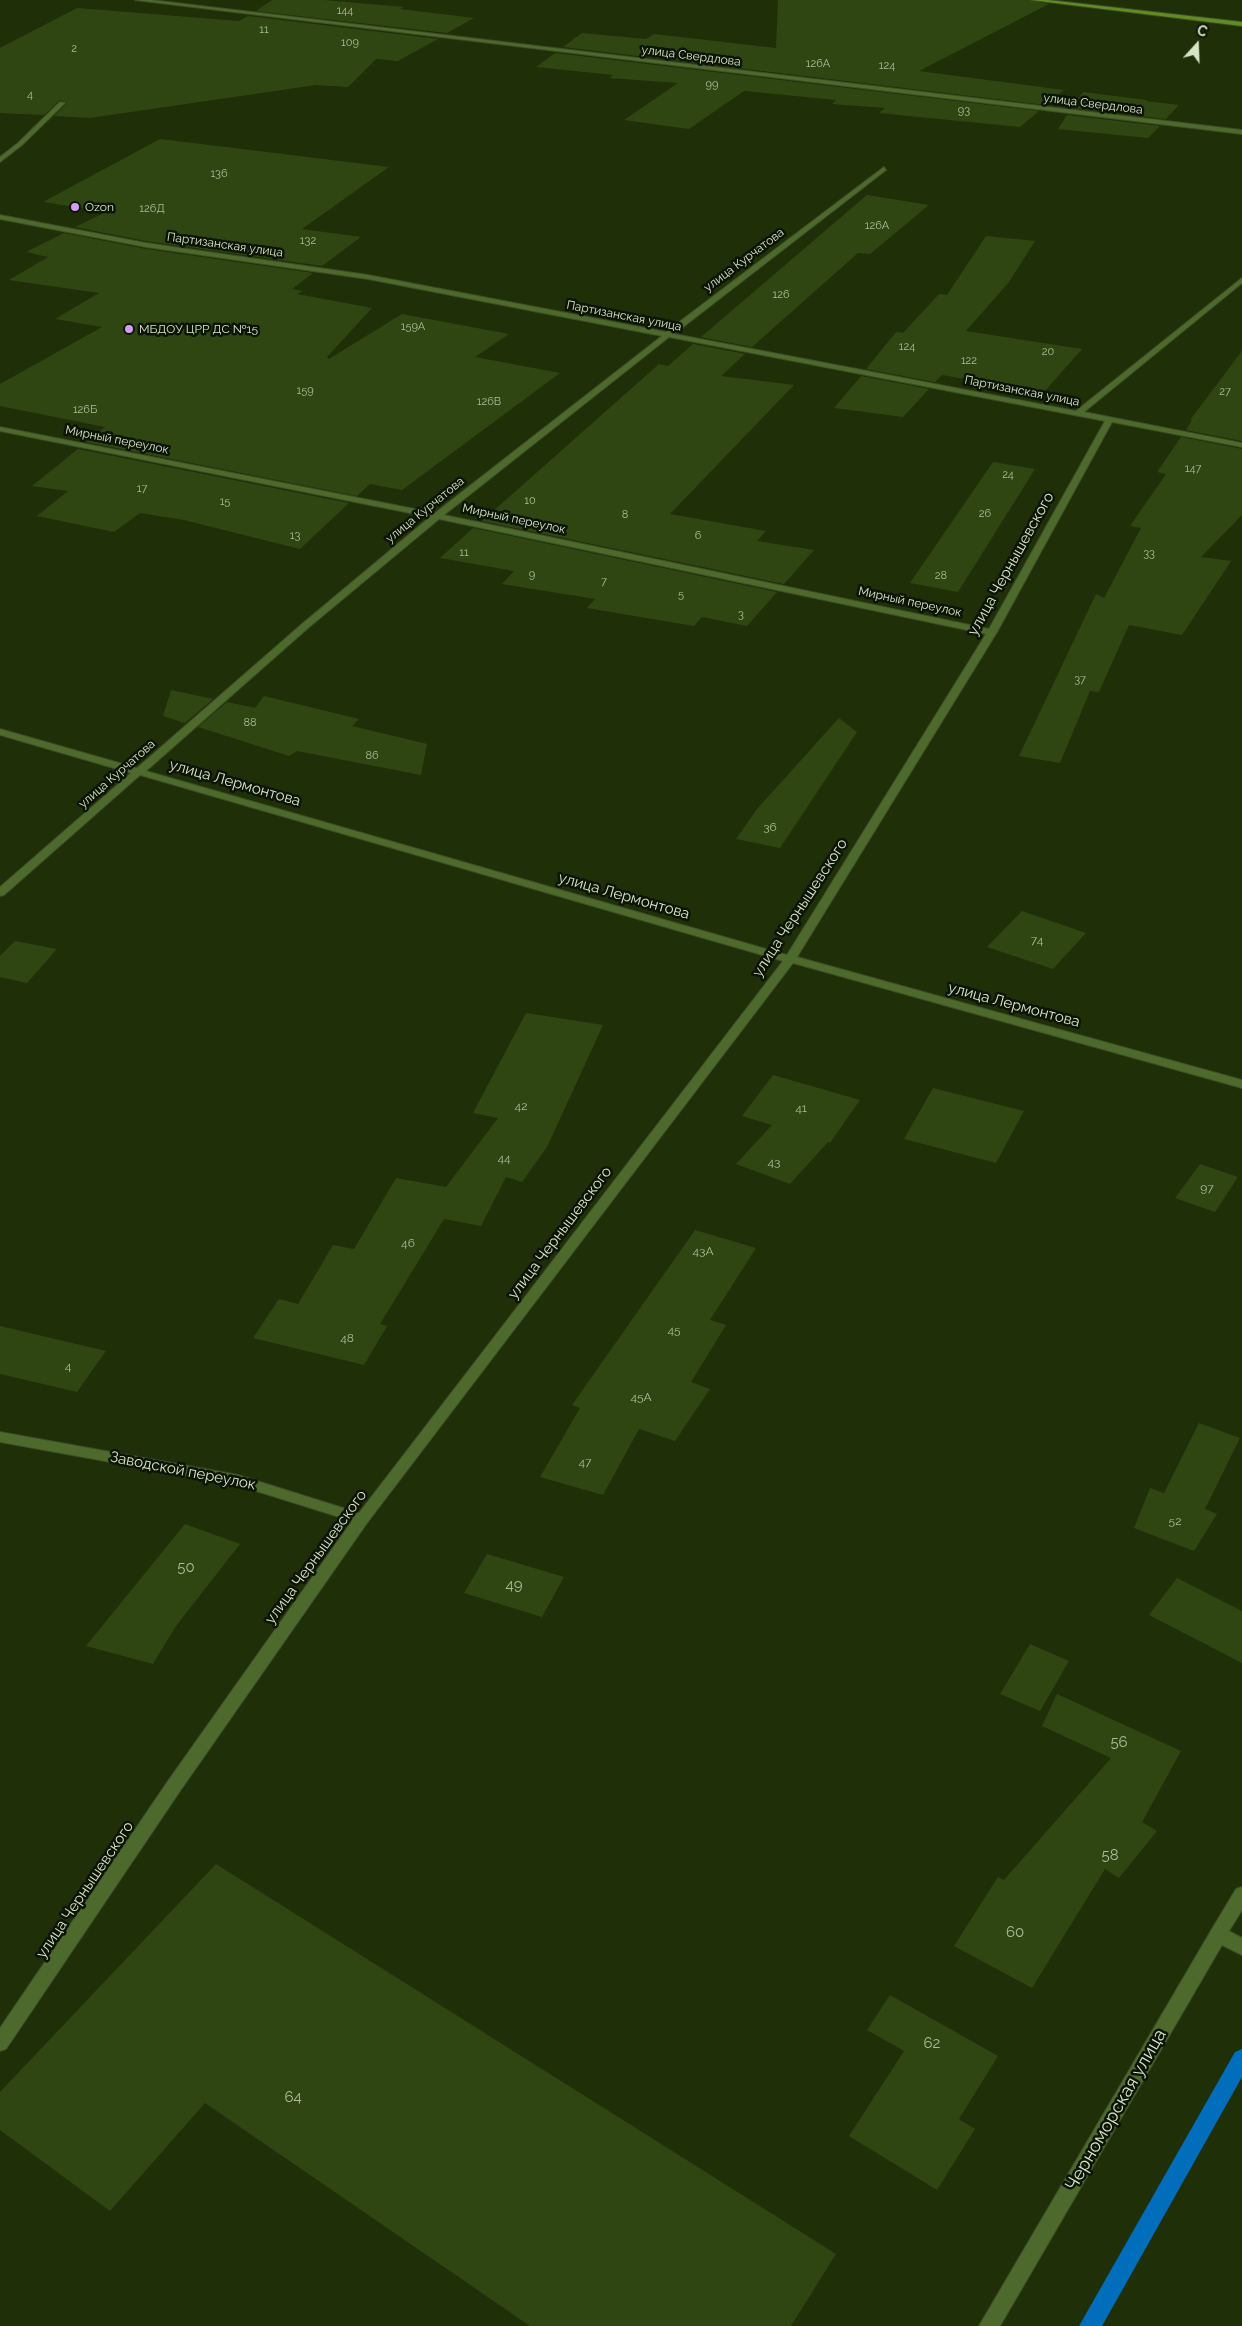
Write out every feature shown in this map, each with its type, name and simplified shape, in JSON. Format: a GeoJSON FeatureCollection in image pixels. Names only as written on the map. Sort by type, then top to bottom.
{"type":"FeatureCollection","features":[{"type":"Feature","properties":{"kind":"street","name":"улица Свердлова"},"geometry":{"type":"LineString","coordinates":[[138,0],[1242,132]]}},
{"type":"Feature","properties":{"kind":"street"},"geometry":{"type":"LineString","coordinates":[[1034,0],[1242,24]]}},
{"type":"Feature","properties":{"kind":"street"},"geometry":{"type":"LineString","coordinates":[[0,160],[20,144],[62,103]]}},
{"type":"Feature","properties":{"kind":"street","name":"улица Курчатова"},"geometry":{"type":"LineString","coordinates":[[0,893],[306,626],[437,516],[666,336],[884,169]]}},
{"type":"Feature","properties":{"kind":"street","name":"Партизанская улица"},"geometry":{"type":"LineString","coordinates":[[0,217],[146,245],[368,278],[1242,445]]}},
{"type":"Feature","properties":{"kind":"street"},"geometry":{"type":"LineString","coordinates":[[1078,413],[1242,280]]}},
{"type":"Feature","properties":{"kind":"street","name":"улица Чернышевского"},"geometry":{"type":"LineString","coordinates":[[0,2043],[174,1786],[362,1519],[790,959],[992,632],[1110,420]]}},
{"type":"Feature","properties":{"kind":"street","name":"Мирный переулок"},"geometry":{"type":"LineString","coordinates":[[0,429],[437,516],[992,632]]}},
{"type":"Feature","properties":{"kind":"street","name":"улица Лермонтова"},"geometry":{"type":"LineString","coordinates":[[0,732],[790,959],[1242,1084]]}},
{"type":"Feature","properties":{"kind":"street","name":"Заводской переулок"},"geometry":{"type":"LineString","coordinates":[[0,1437],[238,1480],[362,1519]]}},
{"type":"Feature","properties":{"kind":"street","name":"Черноморская улица"},"geometry":{"type":"LineString","coordinates":[[989,2326],[1242,1894]]}},
{"type":"Feature","properties":{"kind":"street"},"geometry":{"type":"LineString","coordinates":[[1218,1934],[1242,1947]]}},
{"type":"Feature","properties":{"kind":"building"},"geometry":{"type":"Polygon","coordinates":[[[272,0],[324,0],[404,7],[400,9],[474,18],[447,33],[256,11],[272,0]]]}},
{"type":"Feature","properties":{"kind":"building"},"geometry":{"type":"Polygon","coordinates":[[[778,0],[1029,0],[1049,4],[919,71],[1064,90],[1046,105],[563,47],[582,33],[646,39],[654,34],[776,48],[778,0]]]}},
{"type":"Feature","properties":{"kind":"building"},"geometry":{"type":"Polygon","coordinates":[[[77,8],[239,21],[248,16],[438,39],[398,61],[376,59],[348,87],[316,85],[90,118],[54,116],[67,103],[60,100],[44,115],[0,113],[0,48],[77,8]]]}},
{"type":"Feature","properties":{"kind":"building"},"geometry":{"type":"Polygon","coordinates":[[[555,53],[1039,111],[1020,127],[879,113],[885,108],[832,104],[836,100],[744,91],[689,129],[624,120],[678,83],[610,78],[613,75],[536,67],[555,53]]]}},
{"type":"Feature","properties":{"kind":"building"},"geometry":{"type":"Polygon","coordinates":[[[1083,92],[1179,105],[1166,119],[1072,108],[1083,92]]]}},
{"type":"Feature","properties":{"kind":"building"},"geometry":{"type":"Polygon","coordinates":[[[1067,115],[1160,126],[1148,138],[1058,129],[1067,115]]]}},
{"type":"Feature","properties":{"kind":"building"},"geometry":{"type":"Polygon","coordinates":[[[160,139],[389,167],[302,229],[361,237],[322,266],[146,241],[75,227],[106,212],[43,202],[160,139]]]}},
{"type":"Feature","properties":{"kind":"building"},"geometry":{"type":"Polygon","coordinates":[[[867,195],[929,205],[870,254],[858,253],[752,347],[701,337],[867,195]]]}},
{"type":"Feature","properties":{"kind":"building"},"geometry":{"type":"Polygon","coordinates":[[[64,233],[146,249],[313,273],[292,289],[303,291],[297,294],[372,308],[327,357],[329,359],[402,314],[509,334],[475,357],[560,373],[402,490],[370,484],[357,496],[86,442],[105,427],[0,406],[0,384],[102,327],[55,319],[99,293],[9,280],[48,257],[26,252],[64,233]]]}},
{"type":"Feature","properties":{"kind":"building"},"geometry":{"type":"Polygon","coordinates":[[[986,236],[1035,241],[1009,282],[966,331],[1082,349],[1044,392],[942,375],[935,382],[866,369],[896,332],[903,333],[939,294],[947,295],[986,236]]]}},
{"type":"Feature","properties":{"kind":"building"},"geometry":{"type":"Polygon","coordinates":[[[693,344],[745,354],[721,376],[794,385],[670,514],[766,531],[757,541],[814,550],[784,584],[482,521],[659,364],[668,366],[693,344]]]}},
{"type":"Feature","properties":{"kind":"building"},"geometry":{"type":"Polygon","coordinates":[[[1242,351],[1242,441],[1186,430],[1192,420],[1190,420],[1242,351]]]}},
{"type":"Feature","properties":{"kind":"building"},"geometry":{"type":"Polygon","coordinates":[[[861,376],[929,389],[903,417],[834,408],[861,376]]]}},
{"type":"Feature","properties":{"kind":"building"},"geometry":{"type":"Polygon","coordinates":[[[1181,437],[1242,449],[1242,515],[1201,557],[1231,561],[1182,635],[1129,625],[1099,692],[1090,691],[1060,763],[1019,756],[1096,594],[1104,598],[1141,528],[1130,526],[1166,474],[1157,472],[1181,437]]]}},
{"type":"Feature","properties":{"kind":"building"},"geometry":{"type":"Polygon","coordinates":[[[78,449],[349,503],[300,549],[184,520],[140,513],[114,532],[37,516],[68,491],[32,486],[78,449]]]}},
{"type":"Feature","properties":{"kind":"building"},"geometry":{"type":"Polygon","coordinates":[[[993,462],[1035,469],[958,592],[910,583],[993,462]]]}},
{"type":"Feature","properties":{"kind":"building"},"geometry":{"type":"Polygon","coordinates":[[[473,528],[777,592],[747,626],[702,617],[694,626],[587,608],[595,599],[502,584],[514,571],[440,558],[473,528]]]}},
{"type":"Feature","properties":{"kind":"building"},"geometry":{"type":"Polygon","coordinates":[[[171,690],[213,699],[185,723],[163,716],[171,690]]]}},
{"type":"Feature","properties":{"kind":"building"},"geometry":{"type":"Polygon","coordinates":[[[264,696],[359,719],[352,726],[427,744],[421,775],[297,751],[289,756],[198,727],[227,702],[255,708],[264,696]]]}},
{"type":"Feature","properties":{"kind":"building"},"geometry":{"type":"Polygon","coordinates":[[[839,718],[857,732],[780,848],[736,839],[757,809],[839,718]]]}},
{"type":"Feature","properties":{"kind":"building"},"geometry":{"type":"Polygon","coordinates":[[[1022,911],[1086,933],[1053,969],[987,947],[1022,911]]]}},
{"type":"Feature","properties":{"kind":"building"},"geometry":{"type":"Polygon","coordinates":[[[15,941],[57,949],[27,983],[0,977],[0,956],[15,941]]]}},
{"type":"Feature","properties":{"kind":"building"},"geometry":{"type":"Polygon","coordinates":[[[526,1013],[603,1025],[547,1147],[522,1182],[506,1177],[481,1226],[444,1219],[380,1324],[387,1326],[364,1365],[253,1338],[279,1299],[298,1304],[333,1245],[354,1249],[396,1178],[446,1187],[498,1118],[473,1113],[526,1013]]]}},
{"type":"Feature","properties":{"kind":"building"},"geometry":{"type":"Polygon","coordinates":[[[773,1075],[860,1100],[830,1143],[828,1142],[790,1184],[736,1164],[772,1125],[742,1116],[773,1075]]]}},
{"type":"Feature","properties":{"kind":"building"},"geometry":{"type":"Polygon","coordinates":[[[933,1088],[1024,1111],[996,1163],[904,1139],[933,1088]]]}},
{"type":"Feature","properties":{"kind":"building"},"geometry":{"type":"Polygon","coordinates":[[[1200,1164],[1238,1177],[1215,1212],[1175,1198],[1200,1164]]]}},
{"type":"Feature","properties":{"kind":"building"},"geometry":{"type":"Polygon","coordinates":[[[695,1230],[756,1248],[710,1320],[726,1325],[691,1382],[710,1389],[675,1441],[639,1429],[603,1495],[540,1477],[580,1408],[572,1405],[695,1230]]]}},
{"type":"Feature","properties":{"kind":"building"},"geometry":{"type":"Polygon","coordinates":[[[0,1326],[106,1351],[77,1392],[0,1374],[0,1326]]]}},
{"type":"Feature","properties":{"kind":"building"},"geometry":{"type":"Polygon","coordinates":[[[1199,1423],[1240,1438],[1205,1509],[1217,1514],[1194,1551],[1134,1528],[1150,1488],[1164,1493],[1199,1423]]]}},
{"type":"Feature","properties":{"kind":"building"},"geometry":{"type":"Polygon","coordinates":[[[185,1524],[240,1544],[176,1626],[153,1664],[86,1646],[185,1524]]]}},
{"type":"Feature","properties":{"kind":"building"},"geometry":{"type":"Polygon","coordinates":[[[487,1554],[564,1577],[542,1617],[464,1593],[487,1554]]]}},
{"type":"Feature","properties":{"kind":"building"},"geometry":{"type":"Polygon","coordinates":[[[1177,1578],[1242,1611],[1242,1663],[1149,1615],[1177,1578]]]}},
{"type":"Feature","properties":{"kind":"building"},"geometry":{"type":"Polygon","coordinates":[[[1030,1644],[1069,1661],[1040,1711],[1000,1694],[1030,1644]]]}},
{"type":"Feature","properties":{"kind":"building"},"geometry":{"type":"Polygon","coordinates":[[[1057,1694],[1181,1751],[1142,1822],[1157,1831],[1119,1878],[1105,1869],[1032,1988],[954,1946],[998,1877],[1004,1880],[1111,1758],[1042,1726],[1057,1694]]]}},
{"type":"Feature","properties":{"kind":"building"},"geometry":{"type":"Polygon","coordinates":[[[216,1864],[836,2254],[791,2326],[530,2326],[205,2103],[110,2211],[0,2130],[0,2092],[216,1864]]]}},
{"type":"Feature","properties":{"kind":"building"},"geometry":{"type":"Polygon","coordinates":[[[890,1995],[998,2056],[959,2119],[975,2129],[937,2190],[849,2136],[904,2051],[867,2030],[890,1995]]]}},
{"type":"Feature","properties":{"kind":"waterway"},"geometry":{"type":"LineString","coordinates":[[1090,2326],[1242,2058]]}},
{"type":"Feature","properties":{"kind":"place","name":"Ozon"},"geometry":{"type":"Point","coordinates":[75,207]}},
{"type":"Feature","properties":{"kind":"place","name":"МБДОУ ЦРР ДС №15"},"geometry":{"type":"Point","coordinates":[129,329]}}]}
